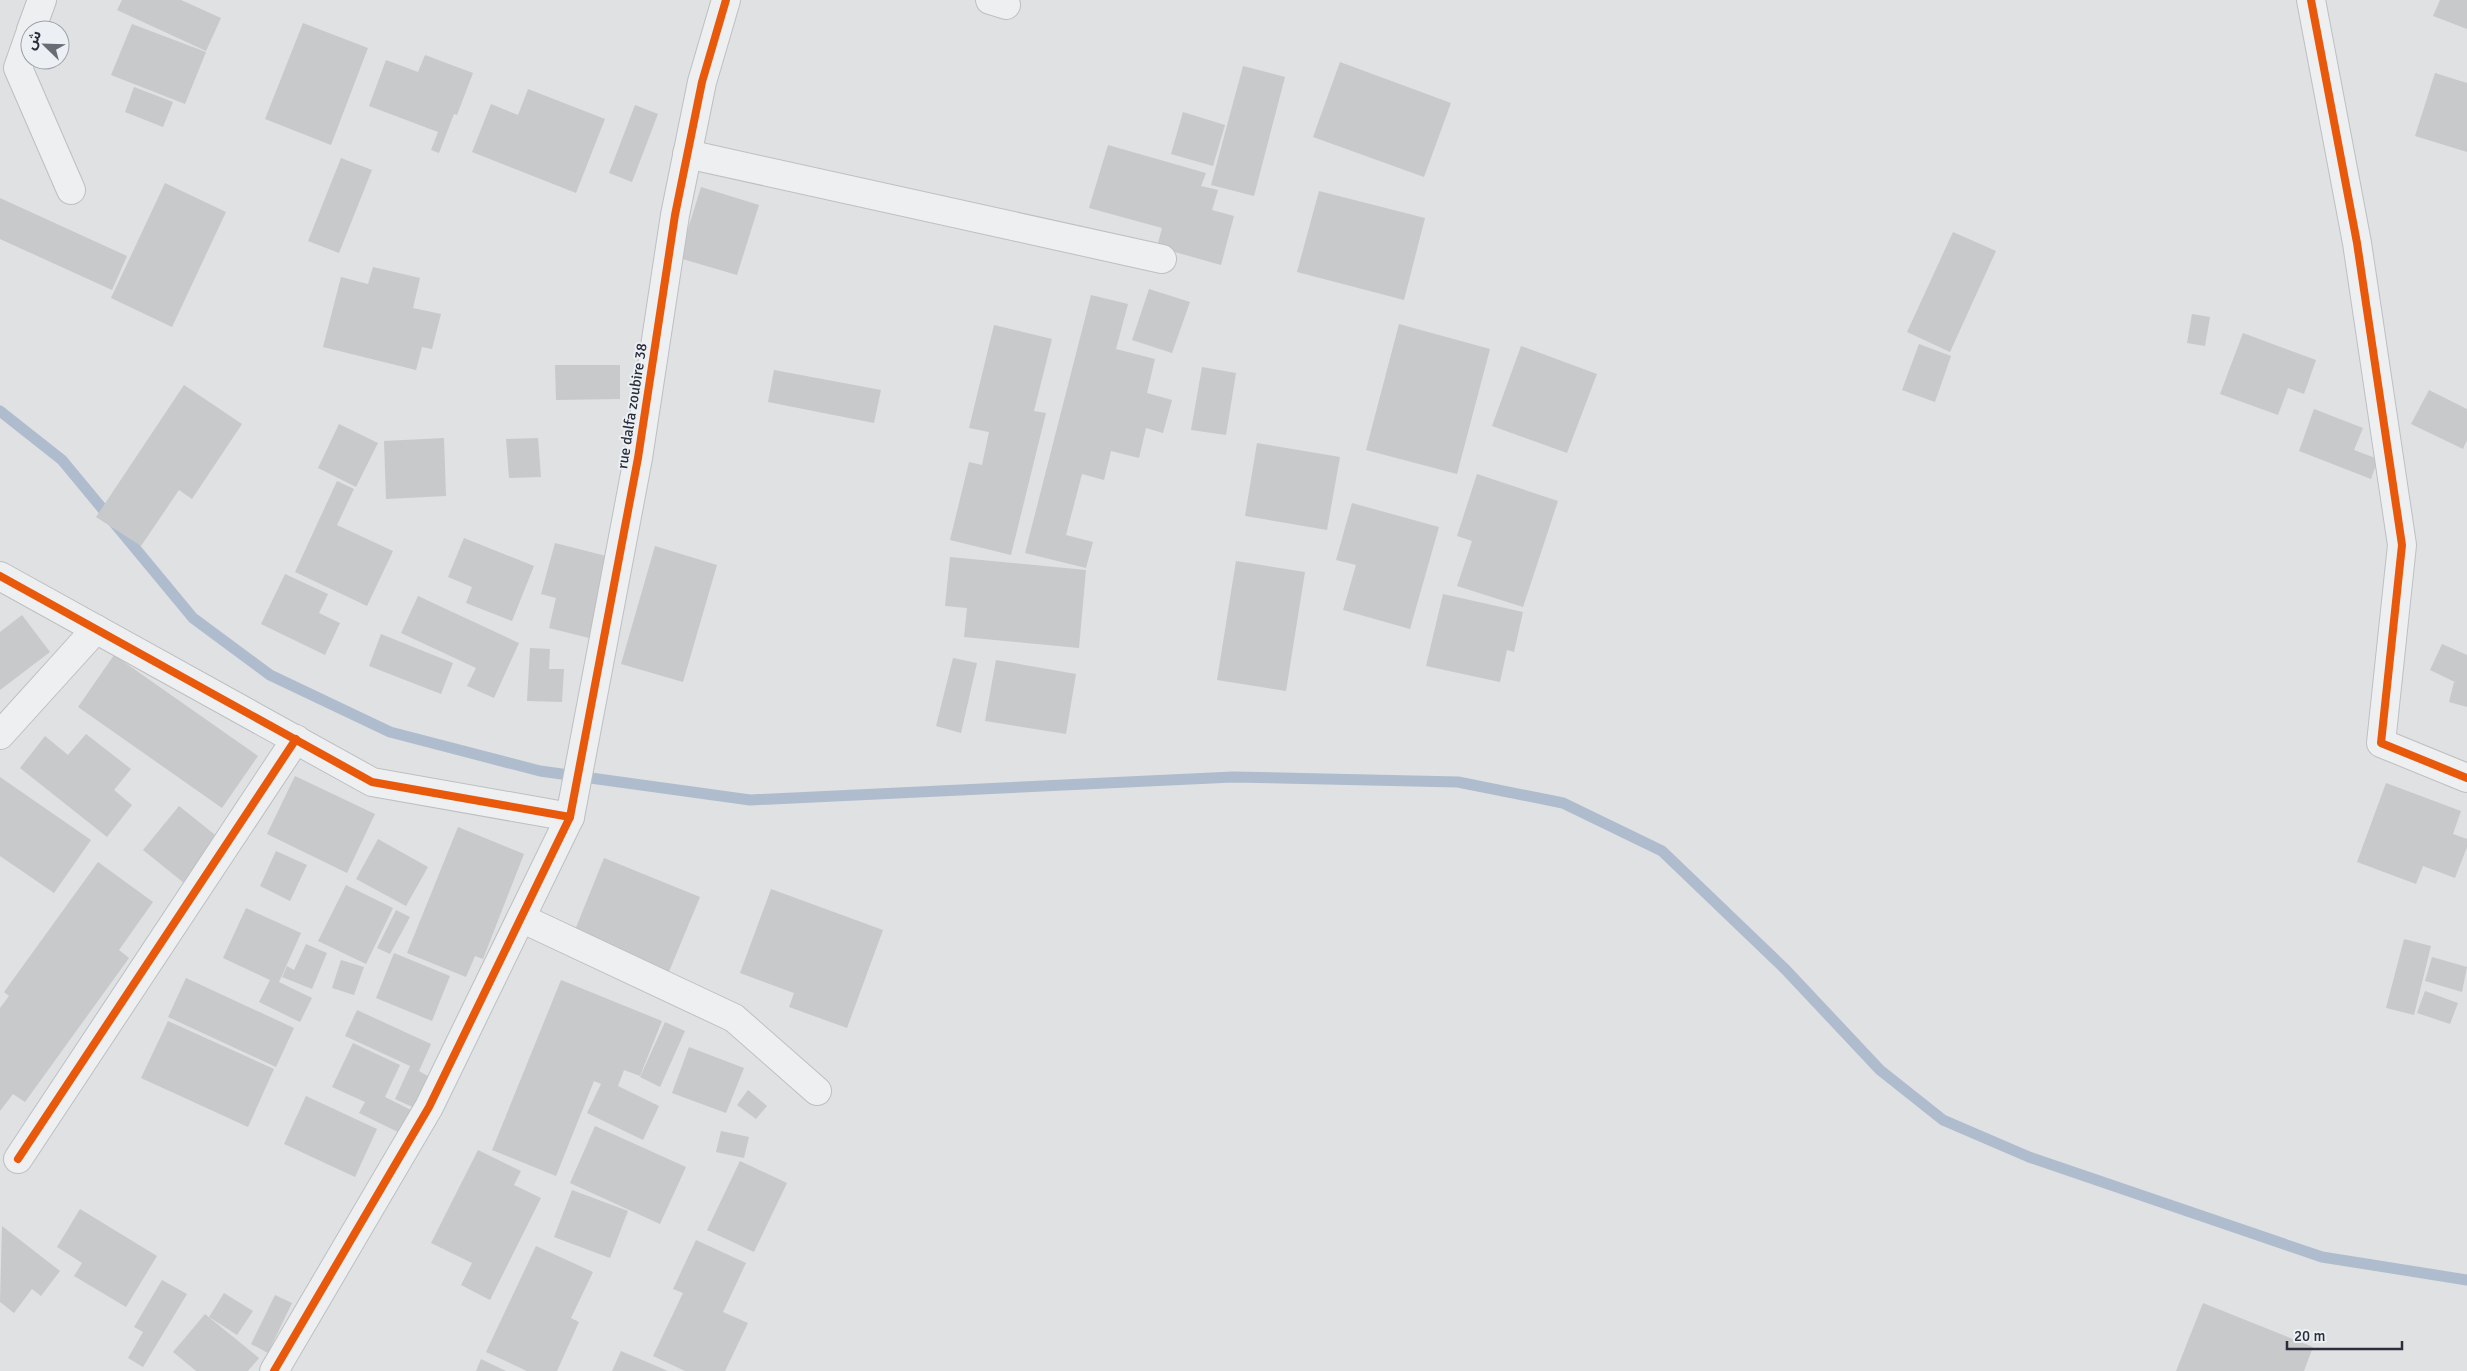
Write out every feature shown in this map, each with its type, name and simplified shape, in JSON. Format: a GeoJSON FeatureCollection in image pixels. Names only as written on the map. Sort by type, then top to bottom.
{"type":"FeatureCollection","features":[{"type":"Feature","properties":{"kind":"street"},"geometry":{"type":"LineString","coordinates":[[35,20],[42,0]]}},
{"type":"Feature","properties":{"kind":"street","name":"rue dalfa zoubire 38"},"geometry":{"type":"LineString","coordinates":[[274,1371],[429,1107],[570,817],[638,458],[675,215],[702,82],[726,0]]}},
{"type":"Feature","properties":{"kind":"street"},"geometry":{"type":"LineString","coordinates":[[2311,0],[2357,243],[2402,545],[2381,743],[2467,778]]}},
{"type":"Feature","properties":{"kind":"street"},"geometry":{"type":"LineString","coordinates":[[20,62],[18,68],[71,190]]}},
{"type":"Feature","properties":{"kind":"street"},"geometry":{"type":"LineString","coordinates":[[687,154],[1162,259]]}},
{"type":"Feature","properties":{"kind":"street"},"geometry":{"type":"LineString","coordinates":[[0,576],[372,782],[570,817]]}},
{"type":"Feature","properties":{"kind":"street"},"geometry":{"type":"LineString","coordinates":[[0,735],[96,629]]}},
{"type":"Feature","properties":{"kind":"street"},"geometry":{"type":"LineString","coordinates":[[18,1158],[296,739]]}},
{"type":"Feature","properties":{"kind":"street"},"geometry":{"type":"LineString","coordinates":[[520,918],[734,1018],[817,1091]]}},
{"type":"Feature","properties":{"kind":"building"},"geometry":{"type":"Polygon","coordinates":[[[122,0],[181,0],[221,18],[206,51],[117,10],[122,0]]]}},
{"type":"Feature","properties":{"kind":"building"},"geometry":{"type":"Polygon","coordinates":[[[2440,0],[2467,0],[2467,29],[2433,16],[2440,0]]]}},
{"type":"Feature","properties":{"kind":"building"},"geometry":{"type":"Polygon","coordinates":[[[303,23],[368,48],[331,145],[265,119],[303,23]]]}},
{"type":"Feature","properties":{"kind":"building"},"geometry":{"type":"Polygon","coordinates":[[[132,24],[206,52],[185,104],[111,75],[132,24]]]}},
{"type":"Feature","properties":{"kind":"building"},"geometry":{"type":"Polygon","coordinates":[[[425,55],[473,73],[457,115],[454,114],[439,153],[431,150],[438,132],[369,106],[386,60],[418,72],[425,55]]]}},
{"type":"Feature","properties":{"kind":"building"},"geometry":{"type":"Polygon","coordinates":[[[1340,62],[1451,103],[1424,177],[1313,137],[1340,62]]]}},
{"type":"Feature","properties":{"kind":"building"},"geometry":{"type":"Polygon","coordinates":[[[1243,66],[1285,77],[1254,196],[1211,185],[1243,66]]]}},
{"type":"Feature","properties":{"kind":"building"},"geometry":{"type":"Polygon","coordinates":[[[2435,73],[2467,83],[2467,152],[2415,136],[2435,73]]]}},
{"type":"Feature","properties":{"kind":"building"},"geometry":{"type":"Polygon","coordinates":[[[134,87],[173,102],[163,127],[125,112],[134,87]]]}},
{"type":"Feature","properties":{"kind":"building"},"geometry":{"type":"Polygon","coordinates":[[[528,89],[605,119],[576,193],[472,152],[491,104],[518,115],[528,89]]]}},
{"type":"Feature","properties":{"kind":"building"},"geometry":{"type":"Polygon","coordinates":[[[635,105],[658,114],[632,182],[609,173],[635,105]]]}},
{"type":"Feature","properties":{"kind":"building"},"geometry":{"type":"Polygon","coordinates":[[[1183,112],[1225,125],[1213,166],[1171,154],[1183,112]]]}},
{"type":"Feature","properties":{"kind":"building"},"geometry":{"type":"Polygon","coordinates":[[[1108,145],[1206,173],[1201,186],[1218,190],[1212,210],[1234,216],[1221,265],[1157,247],[1162,228],[1089,208],[1108,145]]]}},
{"type":"Feature","properties":{"kind":"building"},"geometry":{"type":"Polygon","coordinates":[[[341,158],[372,170],[339,253],[308,241],[341,158]]]}},
{"type":"Feature","properties":{"kind":"building"},"geometry":{"type":"Polygon","coordinates":[[[165,183],[226,212],[172,327],[111,298],[165,183]]]}},
{"type":"Feature","properties":{"kind":"building"},"geometry":{"type":"Polygon","coordinates":[[[701,187],[759,205],[737,275],[679,258],[701,187]]]}},
{"type":"Feature","properties":{"kind":"building"},"geometry":{"type":"Polygon","coordinates":[[[1319,191],[1425,218],[1404,300],[1297,272],[1319,191]]]}},
{"type":"Feature","properties":{"kind":"building"},"geometry":{"type":"Polygon","coordinates":[[[0,198],[127,256],[112,290],[0,239],[0,198]]]}},
{"type":"Feature","properties":{"kind":"building"},"geometry":{"type":"Polygon","coordinates":[[[1953,232],[1996,251],[1950,352],[1907,332],[1953,232]]]}},
{"type":"Feature","properties":{"kind":"building"},"geometry":{"type":"Polygon","coordinates":[[[373,267],[420,278],[413,308],[441,314],[432,349],[422,347],[416,370],[323,347],[341,277],[368,284],[373,267]]]}},
{"type":"Feature","properties":{"kind":"building"},"geometry":{"type":"Polygon","coordinates":[[[1149,289],[1190,302],[1172,353],[1132,340],[1149,289]]]}},
{"type":"Feature","properties":{"kind":"building"},"geometry":{"type":"Polygon","coordinates":[[[1091,295],[1128,304],[1116,349],[1155,359],[1147,393],[1172,400],[1163,433],[1146,428],[1139,458],[1111,451],[1104,480],[1082,474],[1066,535],[1093,542],[1086,568],[1025,553],[1091,295]]]}},
{"type":"Feature","properties":{"kind":"building"},"geometry":{"type":"Polygon","coordinates":[[[2192,314],[2210,317],[2205,346],[2187,343],[2192,314]]]}},
{"type":"Feature","properties":{"kind":"building"},"geometry":{"type":"Polygon","coordinates":[[[1399,324],[1490,349],[1457,474],[1366,450],[1399,324]]]}},
{"type":"Feature","properties":{"kind":"building"},"geometry":{"type":"Polygon","coordinates":[[[994,325],[1052,339],[1034,411],[1046,413],[1011,555],[950,540],[969,462],[982,465],[989,432],[969,428],[994,325]]]}},
{"type":"Feature","properties":{"kind":"building"},"geometry":{"type":"Polygon","coordinates":[[[2243,333],[2316,360],[2304,394],[2288,388],[2278,415],[2220,394],[2243,333]]]}},
{"type":"Feature","properties":{"kind":"building"},"geometry":{"type":"Polygon","coordinates":[[[1919,344],[1951,356],[1935,402],[1902,390],[1919,344]]]}},
{"type":"Feature","properties":{"kind":"building"},"geometry":{"type":"Polygon","coordinates":[[[1521,346],[1597,374],[1567,453],[1492,426],[1521,346]]]}},
{"type":"Feature","properties":{"kind":"building"},"geometry":{"type":"Polygon","coordinates":[[[555,365],[620,365],[620,399],[556,400],[555,365]]]}},
{"type":"Feature","properties":{"kind":"building"},"geometry":{"type":"Polygon","coordinates":[[[1202,367],[1236,373],[1226,435],[1191,430],[1202,367]]]}},
{"type":"Feature","properties":{"kind":"building"},"geometry":{"type":"Polygon","coordinates":[[[774,370],[881,390],[874,423],[768,402],[774,370]]]}},
{"type":"Feature","properties":{"kind":"building"},"geometry":{"type":"Polygon","coordinates":[[[184,385],[242,424],[192,499],[179,490],[141,546],[96,517],[184,385]]]}},
{"type":"Feature","properties":{"kind":"building"},"geometry":{"type":"Polygon","coordinates":[[[2429,390],[2467,409],[2467,440],[2463,449],[2411,424],[2429,390]]]}},
{"type":"Feature","properties":{"kind":"building"},"geometry":{"type":"Polygon","coordinates":[[[2314,409],[2363,428],[2354,450],[2378,459],[2371,479],[2299,451],[2314,409]]]}},
{"type":"Feature","properties":{"kind":"building"},"geometry":{"type":"Polygon","coordinates":[[[339,424],[378,443],[356,487],[318,468],[339,424]]]}},
{"type":"Feature","properties":{"kind":"building"},"geometry":{"type":"Polygon","coordinates":[[[444,438],[446,496],[386,499],[384,441],[444,438]]]}},
{"type":"Feature","properties":{"kind":"building"},"geometry":{"type":"Polygon","coordinates":[[[538,438],[541,477],[509,478],[506,439],[538,438]]]}},
{"type":"Feature","properties":{"kind":"building"},"geometry":{"type":"Polygon","coordinates":[[[1257,443],[1340,457],[1327,530],[1245,516],[1257,443]]]}},
{"type":"Feature","properties":{"kind":"building"},"geometry":{"type":"Polygon","coordinates":[[[1477,474],[1558,501],[1523,607],[1457,586],[1472,541],[1457,536],[1477,474]]]}},
{"type":"Feature","properties":{"kind":"building"},"geometry":{"type":"Polygon","coordinates":[[[337,481],[354,489],[337,525],[393,551],[367,606],[295,572],[337,481]]]}},
{"type":"Feature","properties":{"kind":"building"},"geometry":{"type":"Polygon","coordinates":[[[1352,503],[1439,527],[1410,629],[1343,610],[1356,565],[1336,560],[1352,503]]]}},
{"type":"Feature","properties":{"kind":"building"},"geometry":{"type":"Polygon","coordinates":[[[464,538],[534,566],[512,621],[466,603],[472,587],[448,577],[464,538]]]}},
{"type":"Feature","properties":{"kind":"building"},"geometry":{"type":"Polygon","coordinates":[[[555,543],[610,557],[589,638],[549,628],[556,598],[541,594],[555,543]]]}},
{"type":"Feature","properties":{"kind":"building"},"geometry":{"type":"Polygon","coordinates":[[[655,546],[717,565],[683,682],[621,664],[655,546]]]}},
{"type":"Feature","properties":{"kind":"building"},"geometry":{"type":"Polygon","coordinates":[[[950,557],[1086,570],[1079,648],[964,637],[967,608],[945,606],[950,557]]]}},
{"type":"Feature","properties":{"kind":"building"},"geometry":{"type":"Polygon","coordinates":[[[1236,561],[1305,572],[1286,691],[1217,680],[1236,561]]]}},
{"type":"Feature","properties":{"kind":"building"},"geometry":{"type":"Polygon","coordinates":[[[285,574],[328,594],[319,613],[340,623],[325,655],[261,624],[285,574]]]}},
{"type":"Feature","properties":{"kind":"building"},"geometry":{"type":"Polygon","coordinates":[[[1443,594],[1523,612],[1514,652],[1507,650],[1500,682],[1426,666],[1443,594]]]}},
{"type":"Feature","properties":{"kind":"building"},"geometry":{"type":"Polygon","coordinates":[[[418,596],[519,643],[494,698],[467,686],[476,668],[401,633],[418,596]]]}},
{"type":"Feature","properties":{"kind":"building"},"geometry":{"type":"Polygon","coordinates":[[[22,615],[50,652],[0,690],[0,632],[22,615]]]}},
{"type":"Feature","properties":{"kind":"building"},"geometry":{"type":"Polygon","coordinates":[[[381,634],[453,663],[441,694],[369,666],[381,634]]]}},
{"type":"Feature","properties":{"kind":"building"},"geometry":{"type":"Polygon","coordinates":[[[2442,644],[2467,655],[2467,707],[2449,702],[2454,682],[2459,684],[2430,670],[2442,644]]]}},
{"type":"Feature","properties":{"kind":"building"},"geometry":{"type":"Polygon","coordinates":[[[530,648],[550,649],[549,669],[564,669],[562,702],[527,701],[530,648]]]}},
{"type":"Feature","properties":{"kind":"building"},"geometry":{"type":"Polygon","coordinates":[[[114,655],[258,756],[222,808],[78,707],[114,655]]]}},
{"type":"Feature","properties":{"kind":"building"},"geometry":{"type":"Polygon","coordinates":[[[953,658],[977,663],[961,733],[936,726],[953,658]]]}},
{"type":"Feature","properties":{"kind":"building"},"geometry":{"type":"Polygon","coordinates":[[[996,660],[1076,674],[1066,734],[985,721],[996,660]]]}},
{"type":"Feature","properties":{"kind":"building"},"geometry":{"type":"Polygon","coordinates":[[[86,734],[131,769],[114,790],[132,805],[107,837],[20,768],[45,736],[68,755],[86,734]]]}},
{"type":"Feature","properties":{"kind":"building"},"geometry":{"type":"Polygon","coordinates":[[[295,776],[375,814],[347,873],[267,834],[295,776]]]}},
{"type":"Feature","properties":{"kind":"building"},"geometry":{"type":"Polygon","coordinates":[[[0,777],[91,840],[54,893],[0,856],[0,777]]]}},
{"type":"Feature","properties":{"kind":"building"},"geometry":{"type":"Polygon","coordinates":[[[2386,783],[2461,811],[2453,834],[2467,839],[2467,847],[2455,878],[2423,866],[2416,884],[2357,862],[2386,783]]]}},
{"type":"Feature","properties":{"kind":"building"},"geometry":{"type":"Polygon","coordinates":[[[179,806],[219,838],[184,883],[143,850],[179,806]]]}},
{"type":"Feature","properties":{"kind":"building"},"geometry":{"type":"Polygon","coordinates":[[[458,827],[524,854],[483,959],[475,956],[466,977],[407,953],[458,827]]]}},
{"type":"Feature","properties":{"kind":"building"},"geometry":{"type":"Polygon","coordinates":[[[378,839],[428,867],[406,906],[356,879],[378,839]]]}},
{"type":"Feature","properties":{"kind":"building"},"geometry":{"type":"Polygon","coordinates":[[[276,851],[307,865],[290,901],[260,886],[276,851]]]}},
{"type":"Feature","properties":{"kind":"building"},"geometry":{"type":"Polygon","coordinates":[[[604,858],[700,897],[668,974],[573,935],[604,858]]]}},
{"type":"Feature","properties":{"kind":"building"},"geometry":{"type":"Polygon","coordinates":[[[98,862],[153,902],[119,950],[129,958],[25,1102],[13,1094],[0,1111],[0,1008],[9,996],[4,992],[98,862]]]}},
{"type":"Feature","properties":{"kind":"building"},"geometry":{"type":"Polygon","coordinates":[[[346,885],[393,908],[366,964],[318,941],[346,885]]]}},
{"type":"Feature","properties":{"kind":"building"},"geometry":{"type":"Polygon","coordinates":[[[771,889],[883,930],[847,1028],[789,1007],[794,993],[740,973],[771,889]]]}},
{"type":"Feature","properties":{"kind":"building"},"geometry":{"type":"Polygon","coordinates":[[[246,908],[301,933],[279,982],[312,998],[300,1022],[259,1002],[270,980],[223,958],[246,908]]]}},
{"type":"Feature","properties":{"kind":"building"},"geometry":{"type":"Polygon","coordinates":[[[396,910],[410,917],[390,954],[377,948],[396,910]]]}},
{"type":"Feature","properties":{"kind":"building"},"geometry":{"type":"Polygon","coordinates":[[[2404,939],[2431,946],[2414,1015],[2386,1008],[2404,939]]]}},
{"type":"Feature","properties":{"kind":"building"},"geometry":{"type":"Polygon","coordinates":[[[306,944],[327,953],[312,989],[282,977],[287,966],[294,970],[306,944]]]}},
{"type":"Feature","properties":{"kind":"building"},"geometry":{"type":"Polygon","coordinates":[[[394,953],[450,976],[432,1021],[376,998],[394,953]]]}},
{"type":"Feature","properties":{"kind":"building"},"geometry":{"type":"Polygon","coordinates":[[[2432,957],[2467,967],[2462,992],[2425,981],[2432,957]]]}},
{"type":"Feature","properties":{"kind":"building"},"geometry":{"type":"Polygon","coordinates":[[[341,960],[364,967],[354,995],[332,988],[341,960]]]}},
{"type":"Feature","properties":{"kind":"building"},"geometry":{"type":"Polygon","coordinates":[[[186,978],[294,1028],[276,1067],[168,1017],[186,978]]]}},
{"type":"Feature","properties":{"kind":"building"},"geometry":{"type":"Polygon","coordinates":[[[561,980],[662,1021],[640,1076],[624,1070],[618,1086],[659,1106],[643,1140],[587,1113],[601,1084],[594,1081],[556,1176],[492,1150],[561,980]]]}},
{"type":"Feature","properties":{"kind":"building"},"geometry":{"type":"Polygon","coordinates":[[[2425,991],[2458,1003],[2450,1024],[2417,1013],[2425,991]]]}},
{"type":"Feature","properties":{"kind":"building"},"geometry":{"type":"Polygon","coordinates":[[[357,1010],[431,1044],[419,1071],[433,1079],[419,1110],[395,1099],[410,1066],[345,1036],[357,1010]]]}},
{"type":"Feature","properties":{"kind":"building"},"geometry":{"type":"Polygon","coordinates":[[[168,1021],[274,1069],[248,1127],[141,1078],[168,1021]]]}},
{"type":"Feature","properties":{"kind":"building"},"geometry":{"type":"Polygon","coordinates":[[[665,1022],[685,1031],[660,1087],[640,1077],[665,1022]]]}},
{"type":"Feature","properties":{"kind":"building"},"geometry":{"type":"Polygon","coordinates":[[[353,1043],[400,1065],[385,1097],[411,1110],[400,1133],[359,1113],[365,1102],[332,1087],[353,1043]]]}},
{"type":"Feature","properties":{"kind":"building"},"geometry":{"type":"Polygon","coordinates":[[[689,1047],[744,1068],[726,1113],[672,1093],[689,1047]]]}},
{"type":"Feature","properties":{"kind":"building"},"geometry":{"type":"Polygon","coordinates":[[[748,1090],[767,1106],[756,1119],[737,1105],[748,1090]]]}},
{"type":"Feature","properties":{"kind":"building"},"geometry":{"type":"Polygon","coordinates":[[[306,1096],[377,1129],[355,1177],[284,1144],[306,1096]]]}},
{"type":"Feature","properties":{"kind":"building"},"geometry":{"type":"Polygon","coordinates":[[[595,1126],[686,1167],[660,1224],[570,1183],[595,1126]]]}},
{"type":"Feature","properties":{"kind":"building"},"geometry":{"type":"Polygon","coordinates":[[[721,1131],[749,1137],[744,1158],[716,1152],[721,1131]]]}},
{"type":"Feature","properties":{"kind":"building"},"geometry":{"type":"Polygon","coordinates":[[[478,1150],[521,1171],[514,1185],[541,1198],[490,1300],[461,1285],[472,1263],[431,1243],[478,1150]]]}},
{"type":"Feature","properties":{"kind":"building"},"geometry":{"type":"Polygon","coordinates":[[[740,1161],[787,1183],[754,1252],[707,1230],[740,1161]]]}},
{"type":"Feature","properties":{"kind":"building"},"geometry":{"type":"Polygon","coordinates":[[[572,1190],[628,1211],[610,1258],[554,1237],[572,1190]]]}},
{"type":"Feature","properties":{"kind":"building"},"geometry":{"type":"Polygon","coordinates":[[[80,1209],[157,1256],[126,1307],[74,1276],[82,1263],[57,1247],[80,1209]]]}},
{"type":"Feature","properties":{"kind":"building"},"geometry":{"type":"Polygon","coordinates":[[[2,1226],[60,1271],[41,1296],[32,1289],[14,1313],[0,1302],[2,1226]]]}},
{"type":"Feature","properties":{"kind":"building"},"geometry":{"type":"Polygon","coordinates":[[[696,1240],[746,1263],[723,1312],[748,1323],[725,1371],[685,1371],[653,1356],[683,1293],[673,1289],[696,1240]]]}},
{"type":"Feature","properties":{"kind":"building"},"geometry":{"type":"Polygon","coordinates":[[[536,1246],[593,1272],[571,1318],[579,1322],[557,1371],[527,1371],[486,1352],[536,1246]]]}},
{"type":"Feature","properties":{"kind":"building"},"geometry":{"type":"Polygon","coordinates":[[[162,1280],[187,1294],[143,1367],[128,1358],[143,1332],[134,1327],[162,1280]]]}},
{"type":"Feature","properties":{"kind":"building"},"geometry":{"type":"Polygon","coordinates":[[[224,1293],[253,1311],[237,1335],[209,1317],[224,1293]]]}},
{"type":"Feature","properties":{"kind":"building"},"geometry":{"type":"Polygon","coordinates":[[[275,1295],[292,1303],[268,1353],[251,1344],[275,1295]]]}},
{"type":"Feature","properties":{"kind":"building"},"geometry":{"type":"Polygon","coordinates":[[[2203,1303],[2313,1347],[2304,1371],[2176,1371],[2203,1303]]]}},
{"type":"Feature","properties":{"kind":"building"},"geometry":{"type":"Polygon","coordinates":[[[205,1314],[259,1358],[248,1371],[196,1371],[173,1352],[205,1314]]]}},
{"type":"Feature","properties":{"kind":"building"},"geometry":{"type":"Polygon","coordinates":[[[621,1351],[668,1371],[612,1371],[621,1351]]]}},
{"type":"Feature","properties":{"kind":"building"},"geometry":{"type":"Polygon","coordinates":[[[481,1359],[506,1371],[476,1371],[481,1359]]]}},
{"type":"Feature","properties":{"kind":"waterway"},"geometry":{"type":"LineString","coordinates":[[0,411],[62,460],[193,618],[270,675],[390,732],[540,771],[750,800],[1233,777],[1458,782],[1563,803],[1662,851],[1785,969],[1880,1070],[1943,1120],[2029,1157],[2322,1257],[2467,1280]]}},
{"type":"Feature","properties":{"kind":"cycle path"},"geometry":{"type":"LineString","coordinates":[[274,1371],[429,1107],[570,817],[638,458],[675,215],[702,82],[726,0]]}},
{"type":"Feature","properties":{"kind":"cycle path"},"geometry":{"type":"LineString","coordinates":[[2311,0],[2357,243],[2402,545],[2381,743],[2467,778]]}},
{"type":"Feature","properties":{"kind":"cycle path"},"geometry":{"type":"LineString","coordinates":[[0,576],[372,782],[570,817]]}},
{"type":"Feature","properties":{"kind":"cycle path"},"geometry":{"type":"LineString","coordinates":[[18,1159],[296,739]]}}]}
